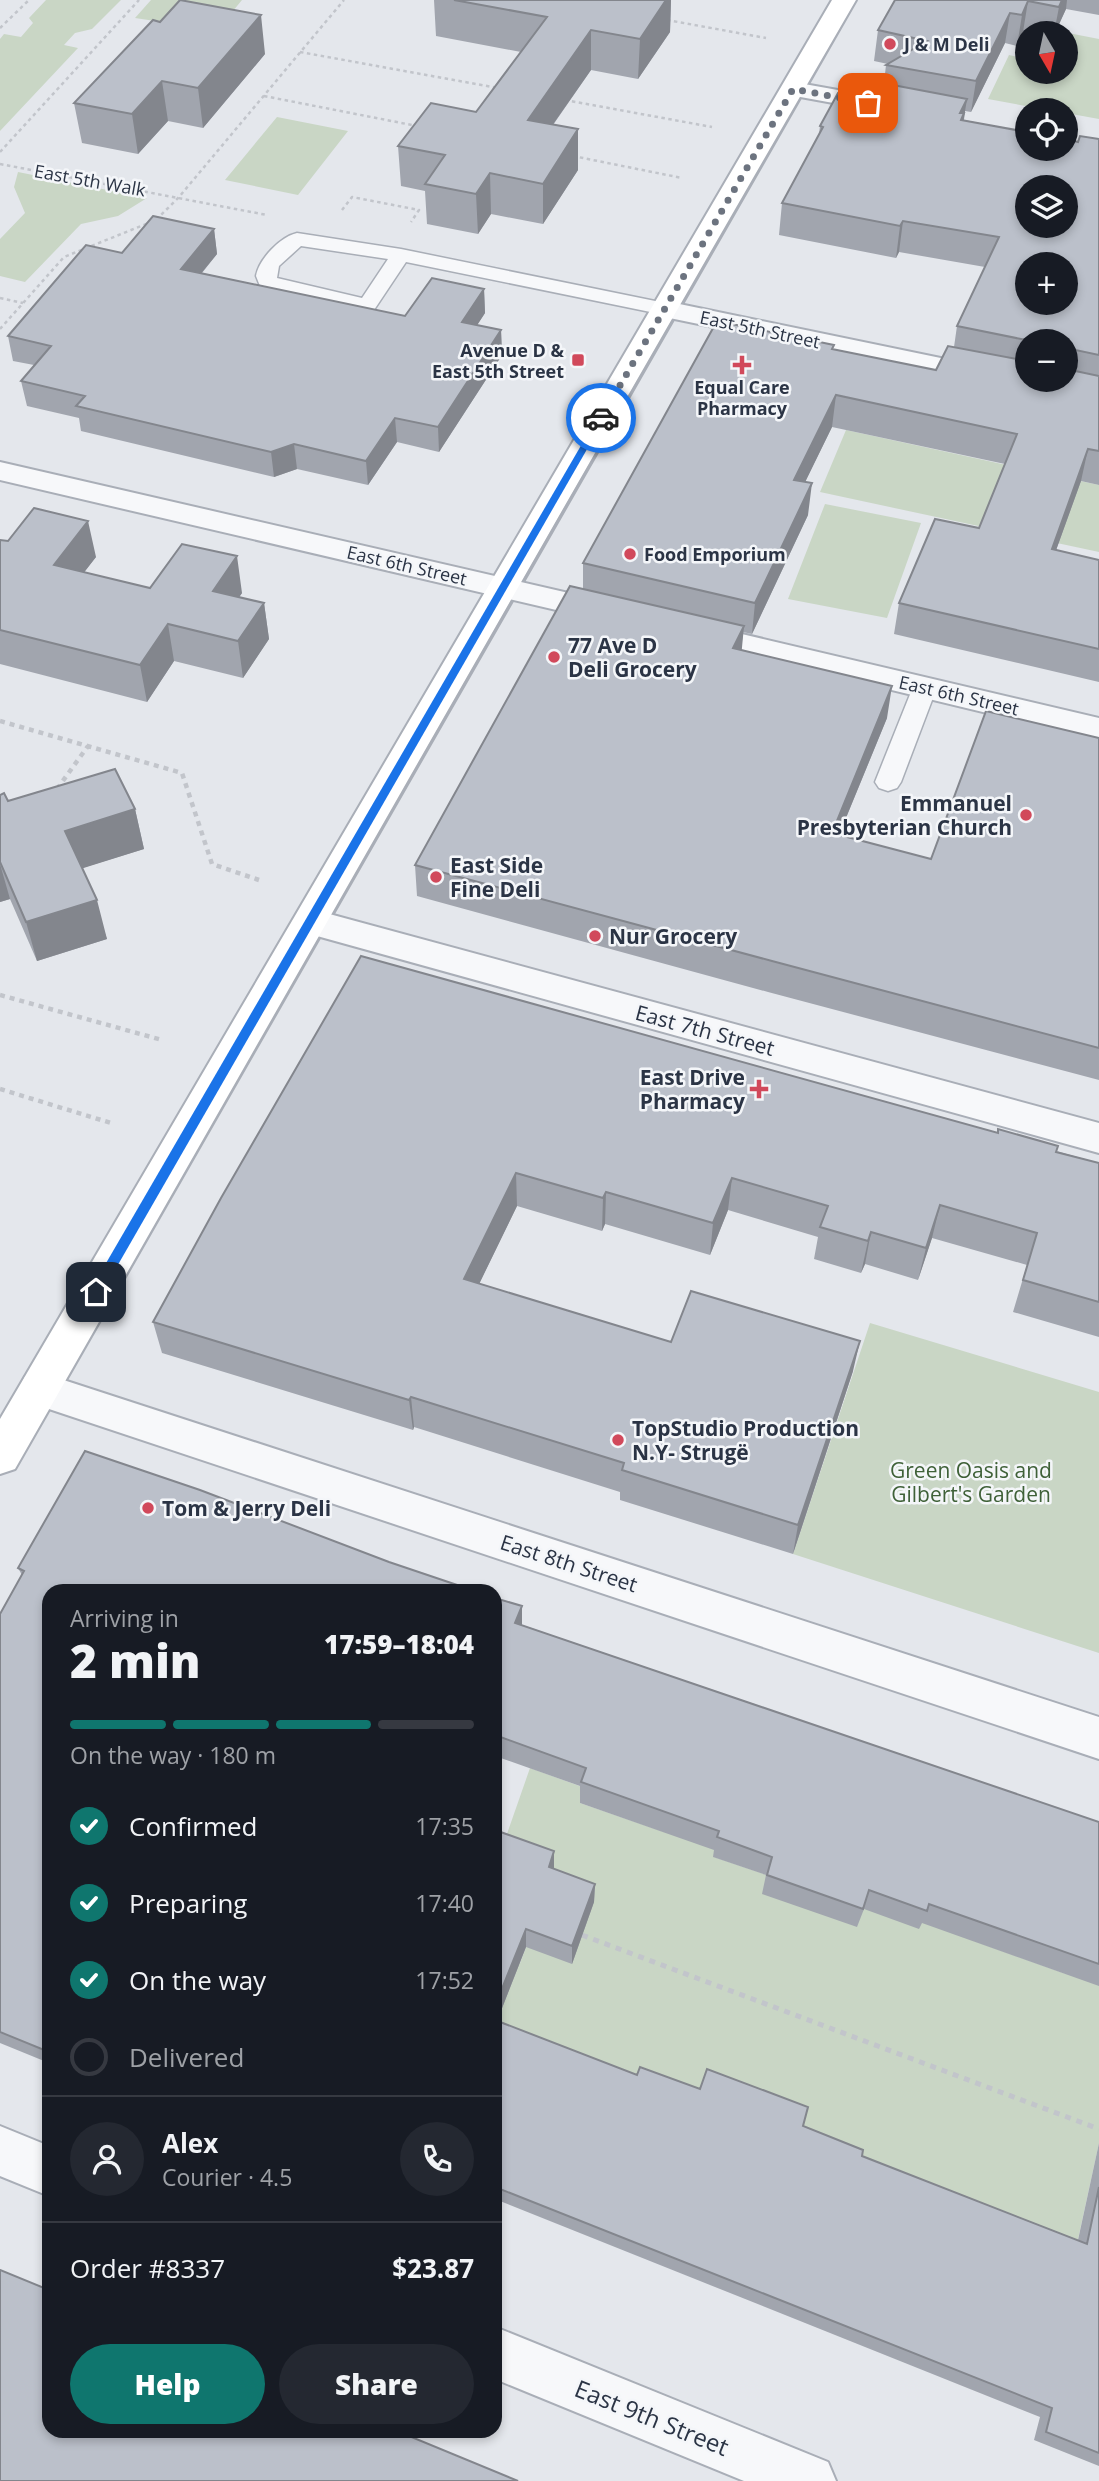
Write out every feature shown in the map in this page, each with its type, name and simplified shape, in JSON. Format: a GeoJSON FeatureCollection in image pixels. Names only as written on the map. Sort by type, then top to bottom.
{"type":"FeatureCollection","features":[{"type":"Feature","properties":{"kind":"street"},"geometry":{"type":"LineString","coordinates":[[0,1456],[311,922],[501,587],[844,0]]}},
{"type":"Feature","properties":{"kind":"street"},"geometry":{"type":"LineString","coordinates":[[793,89],[908,110]]}},
{"type":"Feature","properties":{"kind":"street","name":"East 5th Street"},"geometry":{"type":"LineString","coordinates":[[665,309],[1015,381]]}},
{"type":"Feature","properties":{"kind":"street","name":"East 6th Street"},"geometry":{"type":"LineString","coordinates":[[0,471],[1099,729]]}},
{"type":"Feature","properties":{"kind":"street","name":"East 7th Street"},"geometry":{"type":"LineString","coordinates":[[311,922],[1099,1138]]}},
{"type":"Feature","properties":{"kind":"street","name":"East 8th Street"},"geometry":{"type":"LineString","coordinates":[[39,1389],[1099,1738]]}},
{"type":"Feature","properties":{"kind":"street"},"geometry":{"type":"LineString","coordinates":[[0,2151],[42,2168]]}},
{"type":"Feature","properties":{"kind":"street","name":"East 9th Street"},"geometry":{"type":"LineString","coordinates":[[502,2356],[809,2481]]}},
{"type":"Feature","properties":{"kind":"lane","name":"East 5th Street"},"geometry":{"type":"LineString","coordinates":[[401,255],[368,306],[267,282],[264,276],[267,268],[298,239],[401,255],[665,309]]}},
{"type":"Feature","properties":{"kind":"lane"},"geometry":{"type":"LineString","coordinates":[[888,782],[925,687]]}},
{"type":"Feature","properties":{"kind":"path"},"geometry":{"type":"LineString","coordinates":[[0,28],[29,0]]}},
{"type":"Feature","properties":{"kind":"path"},"geometry":{"type":"LineString","coordinates":[[0,152],[139,0]]}},
{"type":"Feature","properties":{"kind":"path"},"geometry":{"type":"LineString","coordinates":[[0,329],[64,257],[156,220],[179,197],[344,0]]}},
{"type":"Feature","properties":{"kind":"path"},"geometry":{"type":"LineString","coordinates":[[657,18],[766,38]]}},
{"type":"Feature","properties":{"kind":"path"},"geometry":{"type":"LineString","coordinates":[[300,52],[498,88]]}},
{"type":"Feature","properties":{"kind":"path"},"geometry":{"type":"LineString","coordinates":[[263,96],[426,128]]}},
{"type":"Feature","properties":{"kind":"path"},"geometry":{"type":"LineString","coordinates":[[565,100],[712,127]]}},
{"type":"Feature","properties":{"kind":"path"},"geometry":{"type":"LineString","coordinates":[[561,154],[682,178]]}},
{"type":"Feature","properties":{"kind":"path","name":"East 5th Walk"},"geometry":{"type":"LineString","coordinates":[[0,164],[179,197]]}},
{"type":"Feature","properties":{"kind":"path"},"geometry":{"type":"LineString","coordinates":[[0,298],[23,303]]}},
{"type":"Feature","properties":{"kind":"path"},"geometry":{"type":"LineString","coordinates":[[0,722],[182,773],[212,864],[259,880]]}},
{"type":"Feature","properties":{"kind":"path"},"geometry":{"type":"LineString","coordinates":[[50,799],[88,746]]}},
{"type":"Feature","properties":{"kind":"path"},"geometry":{"type":"LineString","coordinates":[[0,995],[162,1040]]}},
{"type":"Feature","properties":{"kind":"path"},"geometry":{"type":"LineString","coordinates":[[0,1089],[111,1124]]}},
{"type":"Feature","properties":{"kind":"path"},"geometry":{"type":"LineString","coordinates":[[582,1935],[1099,2129]]}},
{"type":"Feature","properties":{"kind":"green space"},"geometry":{"type":"Polygon","coordinates":[[[46,0],[121,0],[92,29],[75,33],[64,45],[78,48],[0,131],[0,39],[4,34],[21,37],[33,23],[29,18],[46,0]]]}},
{"type":"Feature","properties":{"kind":"green space"},"geometry":{"type":"Polygon","coordinates":[[[151,0],[242,0],[228,17],[195,27],[135,18],[151,0]]]}},
{"type":"Feature","properties":{"kind":"green space"},"geometry":{"type":"Polygon","coordinates":[[[1078,35],[1099,39],[1099,119],[1078,115],[1078,98],[1015,98],[1015,104],[988,99],[1009,55],[1015,56],[1015,84],[1078,84],[1078,35]]]}},
{"type":"Feature","properties":{"kind":"green space"},"geometry":{"type":"Polygon","coordinates":[[[277,117],[348,131],[298,195],[225,180],[277,117]]]}},
{"type":"Feature","properties":{"kind":"green space"},"geometry":{"type":"Polygon","coordinates":[[[18,172],[147,198],[118,216],[81,224],[25,282],[0,276],[0,239],[25,213],[14,187],[18,172]]]}},
{"type":"Feature","properties":{"kind":"green space"},"geometry":{"type":"Polygon","coordinates":[[[846,430],[1099,485],[1099,552],[820,492],[846,430]]]}},
{"type":"Feature","properties":{"kind":"green space"},"geometry":{"type":"Polygon","coordinates":[[[825,504],[921,523],[887,618],[788,599],[825,504]]]}},
{"type":"Feature","properties":{"kind":"green space","name":"Green Oasis and Gilbert's Garden"},"geometry":{"type":"Polygon","coordinates":[[[870,1323],[1099,1392],[1099,1653],[793,1554],[870,1323]]]}},
{"type":"Feature","properties":{"kind":"green space"},"geometry":{"type":"Polygon","coordinates":[[[530,1768],[585,1788],[580,1803],[664,1832],[721,1835],[714,1857],[863,1908],[926,1904],[974,1941],[1066,1974],[1099,1968],[1099,2143],[1070,2276],[697,2105],[502,2038],[502,1956],[520,1963],[526,1947],[502,1848],[530,1768]]]}},
{"type":"Feature","properties":{"kind":"building"},"geometry":{"type":"Polygon","coordinates":[[[180,0],[261,15],[198,88],[162,81],[132,114],[74,103],[153,20],[160,22],[180,0]]]}},
{"type":"Feature","properties":{"kind":"building"},"geometry":{"type":"Polygon","coordinates":[[[454,0],[666,0],[640,39],[591,30],[528,120],[578,129],[543,184],[490,173],[476,194],[425,184],[445,155],[398,146],[431,103],[476,112],[547,17],[454,0]]]}},
{"type":"Feature","properties":{"kind":"building"},"geometry":{"type":"Polygon","coordinates":[[[895,0],[1062,0],[1059,7],[1028,1],[1022,15],[1010,13],[976,81],[886,65],[927,41],[878,30],[895,0]]]}},
{"type":"Feature","properties":{"kind":"building"},"geometry":{"type":"Polygon","coordinates":[[[861,79],[967,99],[960,113],[964,113],[961,120],[1015,130],[1015,161],[1078,161],[1080,136],[1099,139],[1099,355],[1078,351],[1078,329],[1015,329],[1015,338],[957,326],[999,237],[903,221],[900,226],[782,203],[823,127],[820,126],[838,93],[861,79]]]}},
{"type":"Feature","properties":{"kind":"building"},"geometry":{"type":"Polygon","coordinates":[[[153,216],[214,229],[181,269],[405,316],[432,278],[484,289],[462,322],[501,330],[438,427],[395,418],[366,461],[294,444],[271,452],[76,406],[85,396],[21,381],[51,346],[8,336],[86,245],[122,253],[153,216]]]}},
{"type":"Feature","properties":{"kind":"building"},"geometry":{"type":"Polygon","coordinates":[[[717,321],[834,345],[832,349],[936,370],[948,346],[1015,359],[1015,392],[1078,392],[1078,372],[1099,376],[1099,451],[1088,449],[1052,549],[1099,560],[1099,649],[899,603],[935,519],[979,528],[1017,434],[836,395],[794,480],[812,483],[755,603],[583,563],[717,321]]]}},
{"type":"Feature","properties":{"kind":"building"},"geometry":{"type":"Polygon","coordinates":[[[34,508],[88,521],[54,565],[150,588],[182,544],[237,556],[213,591],[264,603],[238,641],[168,624],[140,665],[0,630],[0,540],[8,541],[34,508]]]}},
{"type":"Feature","properties":{"kind":"building"},"geometry":{"type":"Polygon","coordinates":[[[570,586],[744,626],[733,648],[892,686],[832,833],[931,859],[986,711],[1099,738],[1099,1048],[415,865],[570,586]]]}},
{"type":"Feature","properties":{"kind":"building"},"geometry":{"type":"Polygon","coordinates":[[[115,769],[135,809],[65,831],[97,900],[26,922],[0,862],[0,795],[4,793],[8,801],[115,769]]]}},
{"type":"Feature","properties":{"kind":"building"},"geometry":{"type":"Polygon","coordinates":[[[361,956],[998,1133],[998,1129],[1058,1146],[1056,1152],[1099,1163],[1099,1302],[1023,1280],[1037,1233],[940,1205],[926,1248],[871,1232],[868,1241],[820,1227],[828,1206],[732,1178],[713,1223],[606,1192],[603,1198],[516,1173],[464,1279],[671,1342],[691,1291],[860,1341],[798,1525],[622,1470],[624,1463],[411,1397],[409,1400],[153,1322],[221,1198],[361,956]]]}},
{"type":"Feature","properties":{"kind":"building"},"geometry":{"type":"Polygon","coordinates":[[[85,1451],[200,1490],[454,1584],[42,1584],[42,2049],[0,2032],[0,1614],[24,1571],[18,1568],[85,1451]]]}},
{"type":"Feature","properties":{"kind":"building"},"geometry":{"type":"Polygon","coordinates":[[[502,1600],[522,1606],[515,1623],[1099,1822],[1099,1964],[929,1904],[927,1911],[869,1890],[863,1909],[767,1875],[772,1857],[717,1837],[719,1831],[581,1782],[586,1768],[502,1738],[502,1600]]]}},
{"type":"Feature","properties":{"kind":"building"},"geometry":{"type":"Polygon","coordinates":[[[502,1832],[554,1851],[549,1867],[595,1884],[572,1946],[526,1929],[502,1989],[502,1832]]]}},
{"type":"Feature","properties":{"kind":"building"},"geometry":{"type":"Polygon","coordinates":[[[502,2023],[637,2075],[640,2067],[700,2089],[707,2069],[808,2107],[803,2126],[863,2150],[862,2156],[1087,2244],[1099,2187],[1099,2453],[1046,2432],[1052,2408],[502,2190],[502,2023]]]}},
{"type":"Feature","properties":{"kind":"building"},"geometry":{"type":"Polygon","coordinates":[[[0,2270],[42,2287],[42,2438],[414,2438],[518,2481],[0,2481],[0,2270]]]}},
{"type":"Feature","properties":{"kind":"way so far"},"geometry":{"type":"LineString","coordinates":[[601,418],[793,89],[868,103]]}},
{"type":"Feature","properties":{"kind":"place","name":"J & M Deli"},"geometry":{"type":"Point","coordinates":[890,44]}},
{"type":"Feature","properties":{"kind":"place","name":"Avenue D & East 5th Street"},"geometry":{"type":"Point","coordinates":[578,360]}},
{"type":"Feature","properties":{"kind":"place","name":"Equal Care Pharmacy"},"geometry":{"type":"Point","coordinates":[742,365]}},
{"type":"Feature","properties":{"kind":"place","name":"Food Emporium"},"geometry":{"type":"Point","coordinates":[630,554]}},
{"type":"Feature","properties":{"kind":"place","name":"77 Ave D Deli Grocery"},"geometry":{"type":"Point","coordinates":[554,657]}},
{"type":"Feature","properties":{"kind":"place","name":"Emmanuel Presbyterian Church"},"geometry":{"type":"Point","coordinates":[1026,815]}},
{"type":"Feature","properties":{"kind":"place","name":"East Side Fine Deli"},"geometry":{"type":"Point","coordinates":[436,877]}},
{"type":"Feature","properties":{"kind":"place","name":"Nur Grocery"},"geometry":{"type":"Point","coordinates":[595,936]}},
{"type":"Feature","properties":{"kind":"place","name":"East Drive Pharmacy"},"geometry":{"type":"Point","coordinates":[759,1089]}},
{"type":"Feature","properties":{"kind":"place","name":"TopStudio Production N.Y- Strugë"},"geometry":{"type":"Point","coordinates":[618,1440]}},
{"type":"Feature","properties":{"kind":"place","name":"Tom & Jerry Deli"},"geometry":{"type":"Point","coordinates":[148,1508]}},
{"type":"Feature","properties":{"kind":"route"},"geometry":{"type":"LineString","coordinates":[[96,1292],[311,922],[491,604],[601,418]]}}]}
